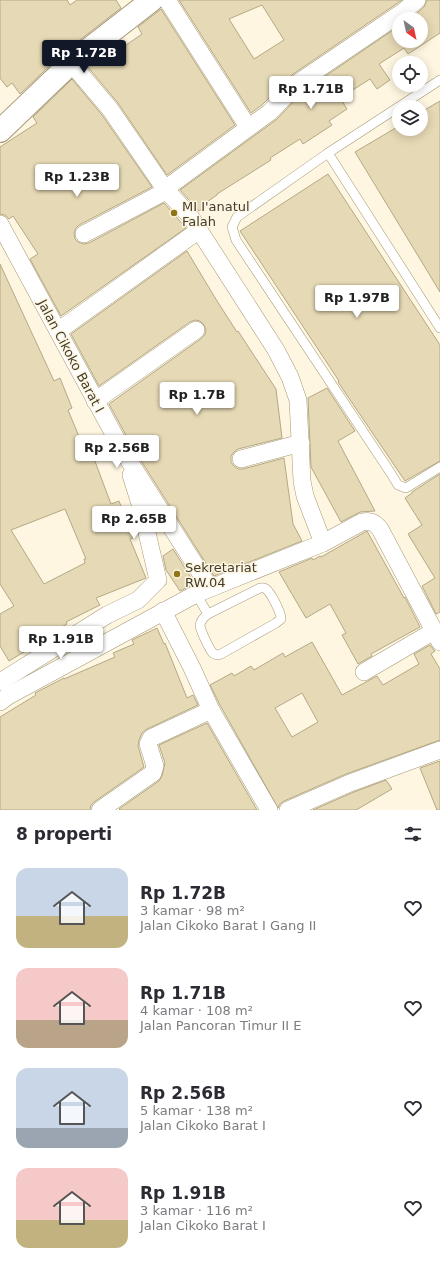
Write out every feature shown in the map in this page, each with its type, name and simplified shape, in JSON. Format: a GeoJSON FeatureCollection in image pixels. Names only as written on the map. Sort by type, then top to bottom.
{"type":"FeatureCollection","features":[{"type":"Feature","properties":{"kind":"street"},"geometry":{"type":"LineString","coordinates":[[0,132],[71,63],[152,0]]}},
{"type":"Feature","properties":{"kind":"street"},"geometry":{"type":"LineString","coordinates":[[166,0],[248,127]]}},
{"type":"Feature","properties":{"kind":"street"},"geometry":{"type":"LineString","coordinates":[[84,234],[165,190],[270,112],[299,82],[404,11],[417,0]]}},
{"type":"Feature","properties":{"kind":"street"},"geometry":{"type":"LineString","coordinates":[[71,63],[110,109],[165,190],[190,216],[198,231],[276,350],[290,377],[298,400],[302,481],[305,496],[323,543]]}},
{"type":"Feature","properties":{"kind":"street","name":"Jalan Cikoko Barat I"},"geometry":{"type":"LineString","coordinates":[[0,224],[95,401],[203,591]]}},
{"type":"Feature","properties":{"kind":"street"},"geometry":{"type":"LineString","coordinates":[[58,330],[198,231]]}},
{"type":"Feature","properties":{"kind":"street"},"geometry":{"type":"LineString","coordinates":[[95,401],[196,330]]}},
{"type":"Feature","properties":{"kind":"street"},"geometry":{"type":"LineString","coordinates":[[241,459],[301,442]]}},
{"type":"Feature","properties":{"kind":"street"},"geometry":{"type":"LineString","coordinates":[[0,682],[107,614],[138,600],[158,580],[141,507],[124,453]]}},
{"type":"Feature","properties":{"kind":"street"},"geometry":{"type":"LineString","coordinates":[[0,702],[8,696],[163,611],[203,591],[323,543],[362,522],[368,521],[375,523],[380,529],[435,627],[364,672]]}},
{"type":"Feature","properties":{"kind":"street"},"geometry":{"type":"LineString","coordinates":[[163,611],[212,710],[268,810]]}},
{"type":"Feature","properties":{"kind":"street"},"geometry":{"type":"LineString","coordinates":[[100,810],[153,773],[155,766],[148,744],[151,738],[212,710]]}},
{"type":"Feature","properties":{"kind":"street"},"geometry":{"type":"LineString","coordinates":[[288,810],[350,783],[440,750]]}},
{"type":"Feature","properties":{"kind":"lane"},"geometry":{"type":"LineString","coordinates":[[440,80],[328,153],[237,217],[232,227],[236,240],[398,485],[406,488],[440,467]]}},
{"type":"Feature","properties":{"kind":"lane"},"geometry":{"type":"LineString","coordinates":[[328,153],[440,328]]}},
{"type":"Feature","properties":{"kind":"lane"},"geometry":{"type":"LineString","coordinates":[[260,588],[264,588],[268,591],[280,613],[280,619],[276,623],[217,655],[212,652],[201,629],[200,623],[208,614],[260,588]]}},
{"type":"Feature","properties":{"kind":"lane"},"geometry":{"type":"LineString","coordinates":[[203,591],[208,614]]}},
{"type":"Feature","properties":{"kind":"building"},"geometry":{"type":"Polygon","coordinates":[[[0,0],[67,0],[70,5],[77,0],[116,0],[121,8],[63,53],[20,94],[12,83],[7,87],[0,78],[0,0]]]}},
{"type":"Feature","properties":{"kind":"building"},"geometry":{"type":"Polygon","coordinates":[[[179,0],[402,0],[293,74],[263,104],[251,113],[179,0]],[[262,5],[229,19],[254,59],[284,40],[262,5]]]}},
{"type":"Feature","properties":{"kind":"building"},"geometry":{"type":"Polygon","coordinates":[[[427,0],[440,0],[440,33],[428,41],[428,12],[418,12],[424,7],[427,0]]]}},
{"type":"Feature","properties":{"kind":"building"},"geometry":{"type":"Polygon","coordinates":[[[161,9],[235,125],[167,175],[118,103],[87,66],[112,47],[116,52],[142,34],[138,27],[161,9]]]}},
{"type":"Feature","properties":{"kind":"building"},"geometry":{"type":"Polygon","coordinates":[[[392,31],[392,48],[404,48],[379,64],[390,80],[377,89],[370,79],[340,98],[347,109],[329,121],[332,125],[303,144],[300,139],[270,158],[271,160],[217,194],[204,204],[206,206],[199,211],[180,190],[276,120],[305,90],[392,31]]]}},
{"type":"Feature","properties":{"kind":"building"},"geometry":{"type":"Polygon","coordinates":[[[404,48],[417,48],[408,54],[404,48]]]}},
{"type":"Feature","properties":{"kind":"building"},"geometry":{"type":"Polygon","coordinates":[[[72,79],[102,115],[152,187],[79,225],[74,233],[75,239],[83,244],[89,243],[164,203],[186,228],[61,316],[30,259],[38,254],[13,216],[9,219],[5,215],[0,214],[0,147],[37,123],[33,117],[72,79]]]}},
{"type":"Feature","properties":{"kind":"building"},"geometry":{"type":"Polygon","coordinates":[[[440,101],[440,292],[355,152],[392,130],[392,136],[428,136],[428,108],[440,101]]]}},
{"type":"Feature","properties":{"kind":"building"},"geometry":{"type":"Polygon","coordinates":[[[328,174],[440,345],[440,461],[405,481],[338,382],[339,381],[240,231],[328,174]]]}},
{"type":"Feature","properties":{"kind":"building"},"geometry":{"type":"Polygon","coordinates":[[[187,251],[217,301],[276,389],[282,438],[238,449],[231,456],[231,462],[238,469],[243,469],[284,458],[293,524],[302,541],[214,576],[133,448],[109,404],[202,338],[206,330],[204,325],[200,321],[195,320],[190,322],[99,386],[71,334],[187,251]]]}},
{"type":"Feature","properties":{"kind":"building"},"geometry":{"type":"Polygon","coordinates":[[[0,264],[54,381],[60,378],[72,408],[68,410],[85,451],[90,448],[111,504],[119,501],[133,538],[130,539],[146,578],[96,598],[100,605],[66,622],[67,624],[36,642],[37,644],[9,661],[0,646],[0,614],[14,606],[0,584],[0,264]],[[65,509],[11,530],[44,584],[85,563],[84,559],[86,559],[65,509]]]}},
{"type":"Feature","properties":{"kind":"building"},"geometry":{"type":"Polygon","coordinates":[[[327,388],[355,431],[338,441],[375,511],[360,512],[341,522],[311,467],[308,398],[327,388]]]}},
{"type":"Feature","properties":{"kind":"building"},"geometry":{"type":"Polygon","coordinates":[[[440,474],[440,612],[436,614],[422,586],[435,578],[408,534],[422,525],[405,498],[440,474]]]}},
{"type":"Feature","properties":{"kind":"building"},"geometry":{"type":"Polygon","coordinates":[[[367,531],[404,598],[405,597],[420,627],[371,654],[372,656],[358,664],[342,635],[346,633],[330,604],[306,618],[279,572],[312,558],[313,560],[320,556],[321,557],[367,531]]]}},
{"type":"Feature","properties":{"kind":"building","name":"Sekretariat RW.04"},"geometry":{"type":"Polygon","coordinates":[[[173,549],[195,584],[180,591],[166,570],[163,556],[173,549]]]}},
{"type":"Feature","properties":{"kind":"building"},"geometry":{"type":"Polygon","coordinates":[[[157,628],[164,644],[165,643],[187,698],[193,695],[198,705],[147,729],[142,733],[138,746],[144,767],[94,802],[91,805],[90,810],[0,810],[0,717],[36,695],[35,693],[64,678],[115,657],[113,653],[134,644],[132,640],[157,628]]]}},
{"type":"Feature","properties":{"kind":"building"},"geometry":{"type":"Polygon","coordinates":[[[312,642],[342,695],[377,676],[383,685],[419,664],[414,654],[430,645],[435,651],[431,654],[440,669],[440,740],[346,774],[284,801],[278,808],[210,685],[232,673],[234,676],[251,666],[254,670],[283,653],[285,657],[312,642]],[[302,693],[275,708],[292,737],[318,722],[302,693]]]}},
{"type":"Feature","properties":{"kind":"building"},"geometry":{"type":"Polygon","coordinates":[[[207,723],[257,810],[119,809],[159,781],[162,776],[165,763],[159,745],[207,723]]]}},
{"type":"Feature","properties":{"kind":"building"},"geometry":{"type":"Polygon","coordinates":[[[440,761],[440,810],[437,810],[420,768],[440,761]]]}},
{"type":"Feature","properties":{"kind":"building"},"geometry":{"type":"Polygon","coordinates":[[[386,780],[392,789],[356,810],[313,810],[354,792],[386,780]]]}},
{"type":"Feature","properties":{"kind":"place","name":"MI I'anatul Falah"},"geometry":{"type":"Point","coordinates":[174,213]}},
{"type":"Feature","properties":{"kind":"place","name":"Sekretariat RW.04"},"geometry":{"type":"Point","coordinates":[177,574]}}]}
